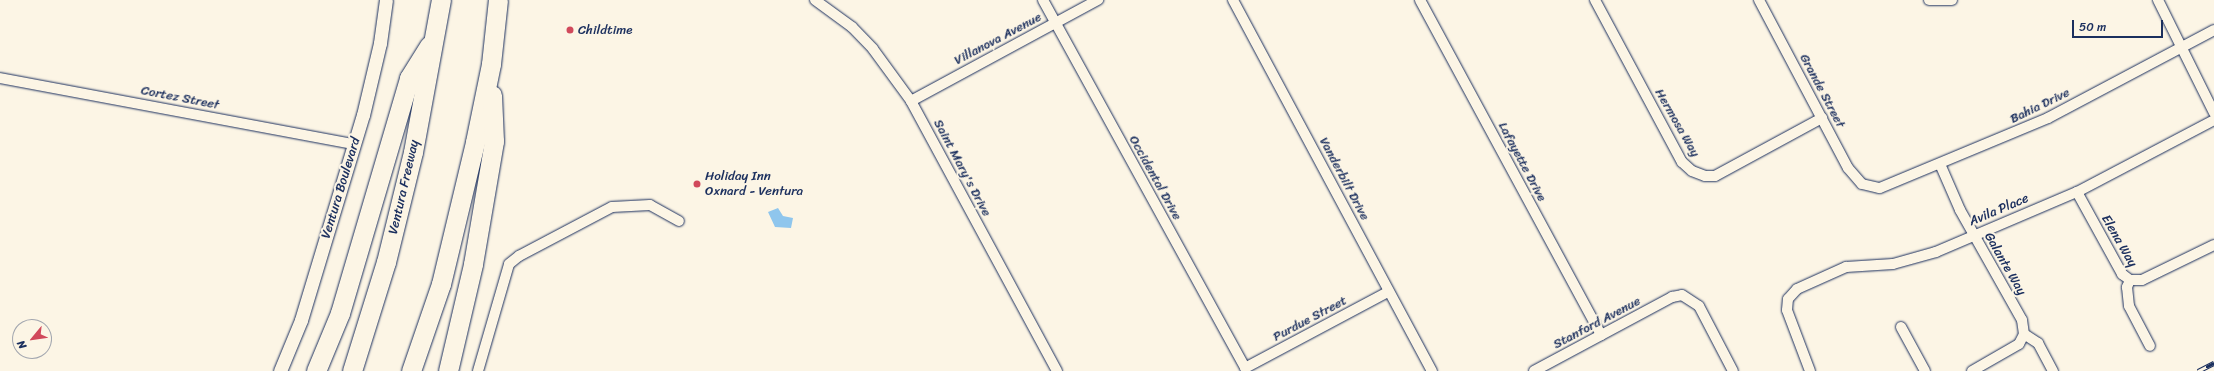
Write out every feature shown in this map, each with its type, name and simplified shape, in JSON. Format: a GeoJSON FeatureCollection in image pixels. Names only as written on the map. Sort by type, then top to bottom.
{"type":"FeatureCollection","features":[{"type":"Feature","properties":{"kind":"highway","name":"Ventura Freeway"},"geometry":{"type":"LineString","coordinates":[[352,371],[386,262],[413,152],[436,34],[441,0]]}},
{"type":"Feature","properties":{"kind":"highway"},"geometry":{"type":"LineString","coordinates":[[411,371],[441,284],[491,64],[498,0]]}},
{"type":"Feature","properties":{"kind":"highway"},"geometry":{"type":"LineString","coordinates":[[316,371],[340,313],[409,78],[436,34]]}},
{"type":"Feature","properties":{"kind":"highway"},"geometry":{"type":"LineString","coordinates":[[448,371],[474,264],[494,141],[491,64]]}},
{"type":"Feature","properties":{"kind":"street","name":"Ventura Boulevard"},"geometry":{"type":"LineString","coordinates":[[280,371],[301,320],[374,74],[386,0]]}},
{"type":"Feature","properties":{"kind":"street","name":"Saint Mary's Drive"},"geometry":{"type":"LineString","coordinates":[[816,0],[852,27],[873,49],[911,101],[1057,371]]}},
{"type":"Feature","properties":{"kind":"street","name":"Occidental Drive"},"geometry":{"type":"LineString","coordinates":[[1043,0],[1245,368]]}},
{"type":"Feature","properties":{"kind":"street","name":"Villanova Avenue"},"geometry":{"type":"LineString","coordinates":[[911,101],[1098,0]]}},
{"type":"Feature","properties":{"kind":"street","name":"Vanderbilt Drive"},"geometry":{"type":"LineString","coordinates":[[1233,0],[1388,292],[1432,371]]}},
{"type":"Feature","properties":{"kind":"street","name":"Lafayette Drive"},"geometry":{"type":"LineString","coordinates":[[1420,0],[1601,335]]}},
{"type":"Feature","properties":{"kind":"street","name":"Hermosa Way"},"geometry":{"type":"LineString","coordinates":[[1595,0],[1682,162],[1692,171],[1704,176],[1715,176],[1822,118]]}},
{"type":"Feature","properties":{"kind":"street","name":"Grande Street"},"geometry":{"type":"LineString","coordinates":[[1759,0],[1848,168],[1862,184],[1870,187]]}},
{"type":"Feature","properties":{"kind":"street"},"geometry":{"type":"LineString","coordinates":[[1929,0],[1952,0]]}},
{"type":"Feature","properties":{"kind":"street"},"geometry":{"type":"LineString","coordinates":[[2158,0],[2180,48],[2214,113]]}},
{"type":"Feature","properties":{"kind":"street","name":"Bahia Drive"},"geometry":{"type":"LineString","coordinates":[[1870,187],[1890,185],[2048,118],[2214,30]]}},
{"type":"Feature","properties":{"kind":"street","name":"Cortez Street"},"geometry":{"type":"LineString","coordinates":[[0,78],[354,144]]}},
{"type":"Feature","properties":{"kind":"street","name":"Avila Place"},"geometry":{"type":"LineString","coordinates":[[1810,371],[1797,332],[1788,318],[1788,299],[1797,289],[1828,273],[1846,267],[1909,260],[1936,252],[2077,192],[2214,120]]}},
{"type":"Feature","properties":{"kind":"street","name":"Galante Way"},"geometry":{"type":"LineString","coordinates":[[1940,164],[1973,235],[2022,320],[2024,334]]}},
{"type":"Feature","properties":{"kind":"street","name":"Elena Way"},"geometry":{"type":"LineString","coordinates":[[2077,192],[2122,274],[2130,280],[2127,287],[2129,306],[2150,346]]}},
{"type":"Feature","properties":{"kind":"street"},"geometry":{"type":"LineString","coordinates":[[478,371],[510,264],[519,256],[612,206],[650,205],[679,221]]}},
{"type":"Feature","properties":{"kind":"street"},"geometry":{"type":"LineString","coordinates":[[2130,280],[2142,280],[2214,245]]}},
{"type":"Feature","properties":{"kind":"street","name":"Purdue Street"},"geometry":{"type":"LineString","coordinates":[[1245,368],[1388,292]]}},
{"type":"Feature","properties":{"kind":"street","name":"Stanford Avenue"},"geometry":{"type":"LineString","coordinates":[[1534,371],[1672,297],[1687,296],[1699,306],[1733,371]]}},
{"type":"Feature","properties":{"kind":"street"},"geometry":{"type":"LineString","coordinates":[[1901,326],[1925,371]]}},
{"type":"Feature","properties":{"kind":"street"},"geometry":{"type":"LineString","coordinates":[[1972,371],[2019,344],[2024,334],[2038,343],[2053,371]]}},
{"type":"Feature","properties":{"kind":"water"},"geometry":{"type":"Polygon","coordinates":[[[778,208],[783,216],[793,218],[791,228],[775,227],[768,212],[778,208]]]}},
{"type":"Feature","properties":{"kind":"railway"},"geometry":{"type":"LineString","coordinates":[[2198,371],[2214,363]]}},
{"type":"Feature","properties":{"kind":"place","name":"Childtime"},"geometry":{"type":"Point","coordinates":[570,30]}},
{"type":"Feature","properties":{"kind":"place","name":"Holiday Inn Oxnard - Ventura"},"geometry":{"type":"Point","coordinates":[697,184]}}]}
